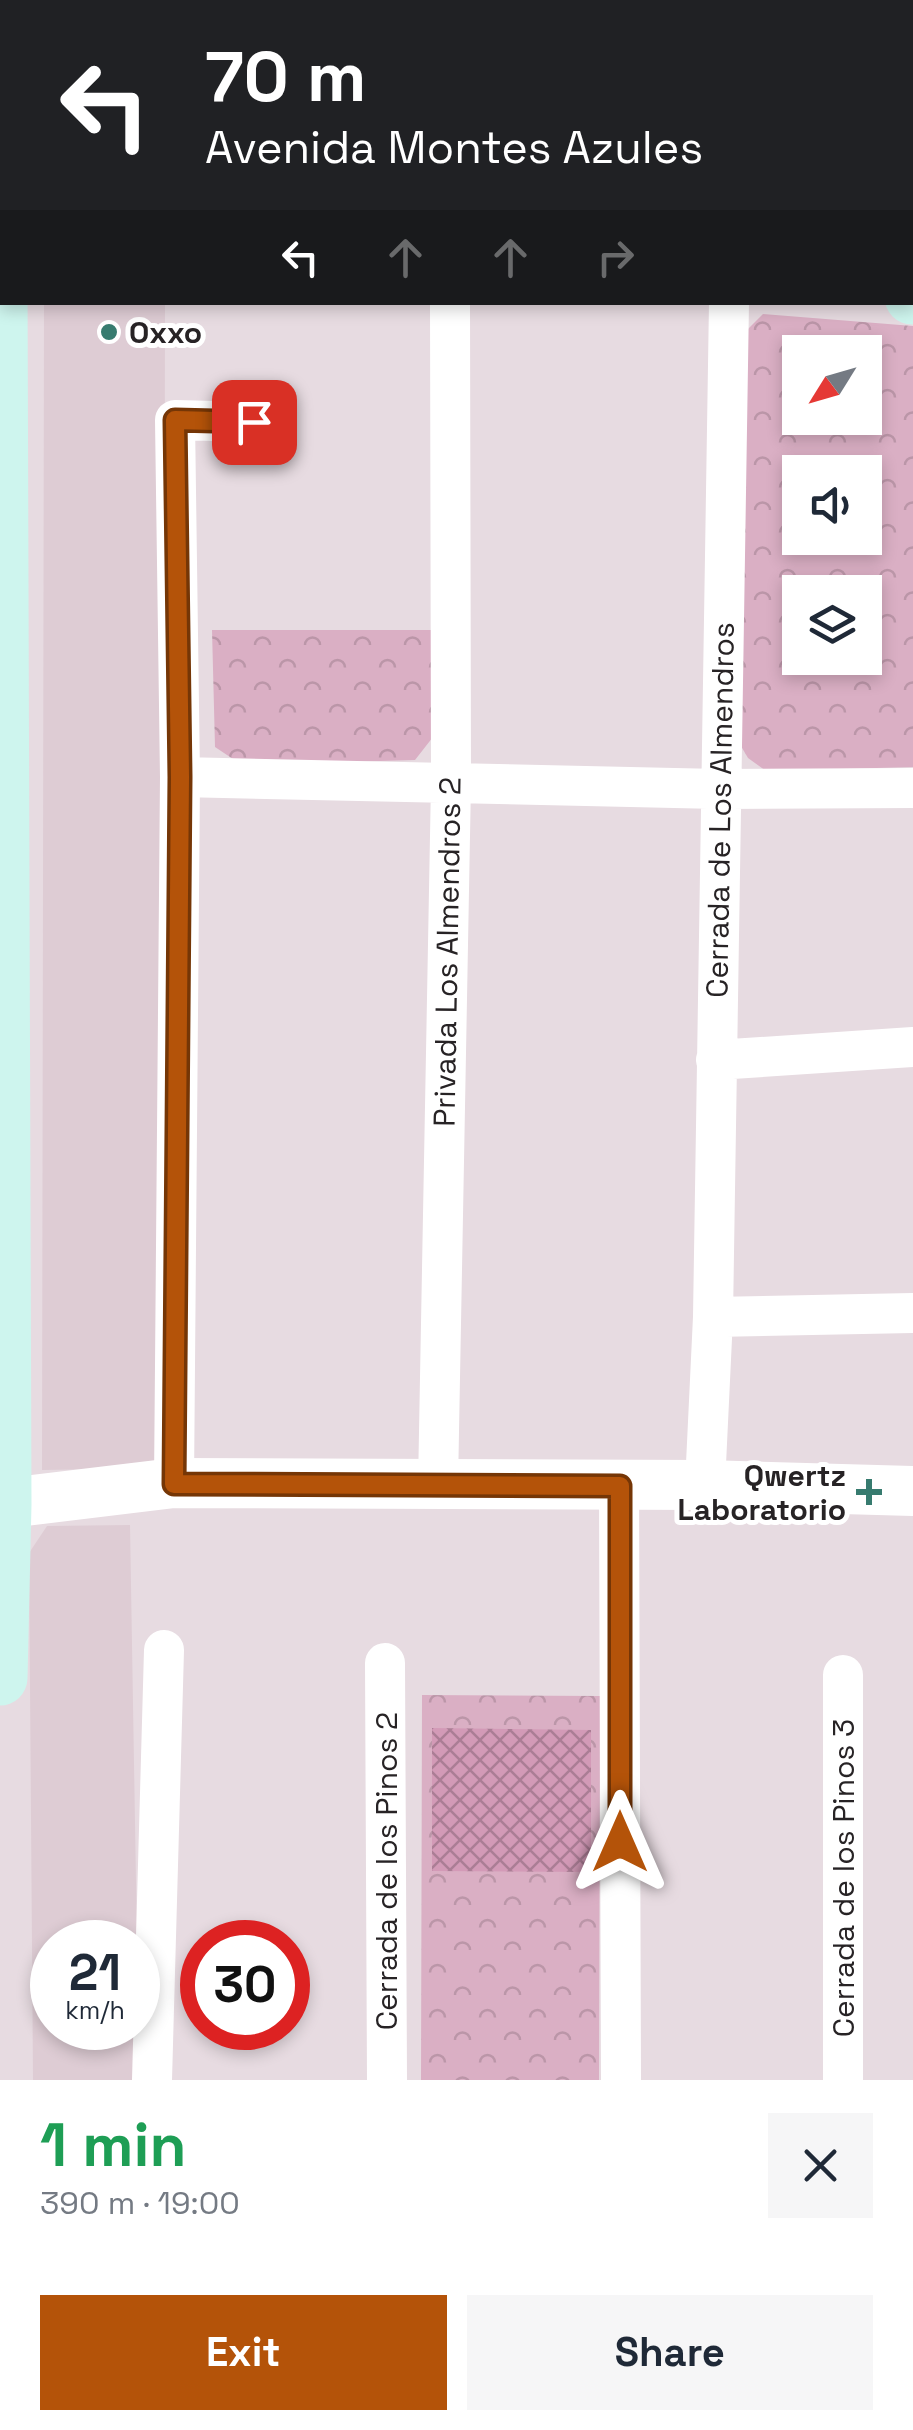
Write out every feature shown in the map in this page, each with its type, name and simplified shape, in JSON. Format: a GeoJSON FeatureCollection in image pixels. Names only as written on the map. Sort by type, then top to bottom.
{"type":"FeatureCollection","features":[{"type":"Feature","properties":{"kind":"main road"},"geometry":{"type":"LineString","coordinates":[[0,305],[0,1678]]}},
{"type":"Feature","properties":{"kind":"street","name":"Privada Los Almendros 2"},"geometry":{"type":"LineString","coordinates":[[438,1486],[451,782],[450,305]]}},
{"type":"Feature","properties":{"kind":"street","name":"Cerrada de Los Almendros"},"geometry":{"type":"LineString","coordinates":[[705,1485],[714,1317],[729,305]]}},
{"type":"Feature","properties":{"kind":"street"},"geometry":{"type":"LineString","coordinates":[[174,1484],[180,777],[175,420],[254,422]]}},
{"type":"Feature","properties":{"kind":"street"},"geometry":{"type":"LineString","coordinates":[[180,777],[719,789],[913,788]]}},
{"type":"Feature","properties":{"kind":"street"},"geometry":{"type":"LineString","coordinates":[[716,1060],[913,1046]]}},
{"type":"Feature","properties":{"kind":"street"},"geometry":{"type":"LineString","coordinates":[[714,1317],[913,1313]]}},
{"type":"Feature","properties":{"kind":"street"},"geometry":{"type":"LineString","coordinates":[[2,1504],[174,1484],[705,1485],[913,1491]]}},
{"type":"Feature","properties":{"kind":"street"},"geometry":{"type":"LineString","coordinates":[[620,1486],[620,2080]]}},
{"type":"Feature","properties":{"kind":"street"},"geometry":{"type":"LineString","coordinates":[[152,2080],[164,1650]]}},
{"type":"Feature","properties":{"kind":"street","name":"Cerrada de los Pinos 2"},"geometry":{"type":"LineString","coordinates":[[386,1663],[387,2080]]}},
{"type":"Feature","properties":{"kind":"street","name":"Cerrada de los Pinos 3"},"geometry":{"type":"LineString","coordinates":[[843,1675],[843,2080]]}},
{"type":"Feature","properties":{"kind":"shaded area"},"geometry":{"type":"Polygon","coordinates":[[[44,305],[165,305],[163,1468],[42,1470],[44,305]]]}},
{"type":"Feature","properties":{"kind":"shaded area"},"geometry":{"type":"Polygon","coordinates":[[[130,1525],[137,1920],[32,1920],[29,1553],[47,1526],[130,1525]]]}},
{"type":"Feature","properties":{"kind":"shaded area"},"geometry":{"type":"Polygon","coordinates":[[[33,2050],[138,2050],[139,2080],[33,2080],[33,2050]]]}},
{"type":"Feature","properties":{"kind":"green space"},"geometry":{"type":"Polygon","coordinates":[[[763,314],[913,326],[913,767],[766,771],[748,758],[738,741],[744,333],[763,314]]]}},
{"type":"Feature","properties":{"kind":"green space"},"geometry":{"type":"Polygon","coordinates":[[[212,630],[436,630],[433,737],[415,760],[242,765],[215,747],[212,630]]]}},
{"type":"Feature","properties":{"kind":"green space"},"geometry":{"type":"Polygon","coordinates":[[[422,1695],[600,1696],[599,2080],[421,2080],[422,1695]]]}},
{"type":"Feature","properties":{"kind":"building"},"geometry":{"type":"Polygon","coordinates":[[[432,1728],[591,1730],[591,1872],[432,1871],[432,1728]]]}},
{"type":"Feature","properties":{"kind":"place","name":"Oxxo"},"geometry":{"type":"Point","coordinates":[109,332]}},
{"type":"Feature","properties":{"kind":"place","name":"Qwertz Laboratorio"},"geometry":{"type":"Point","coordinates":[869,1492]}},
{"type":"Feature","properties":{"kind":"route"},"geometry":{"type":"LineString","coordinates":[[254,422],[175,420],[180,777],[174,1484],[620,1486],[620,1842]]}}]}
